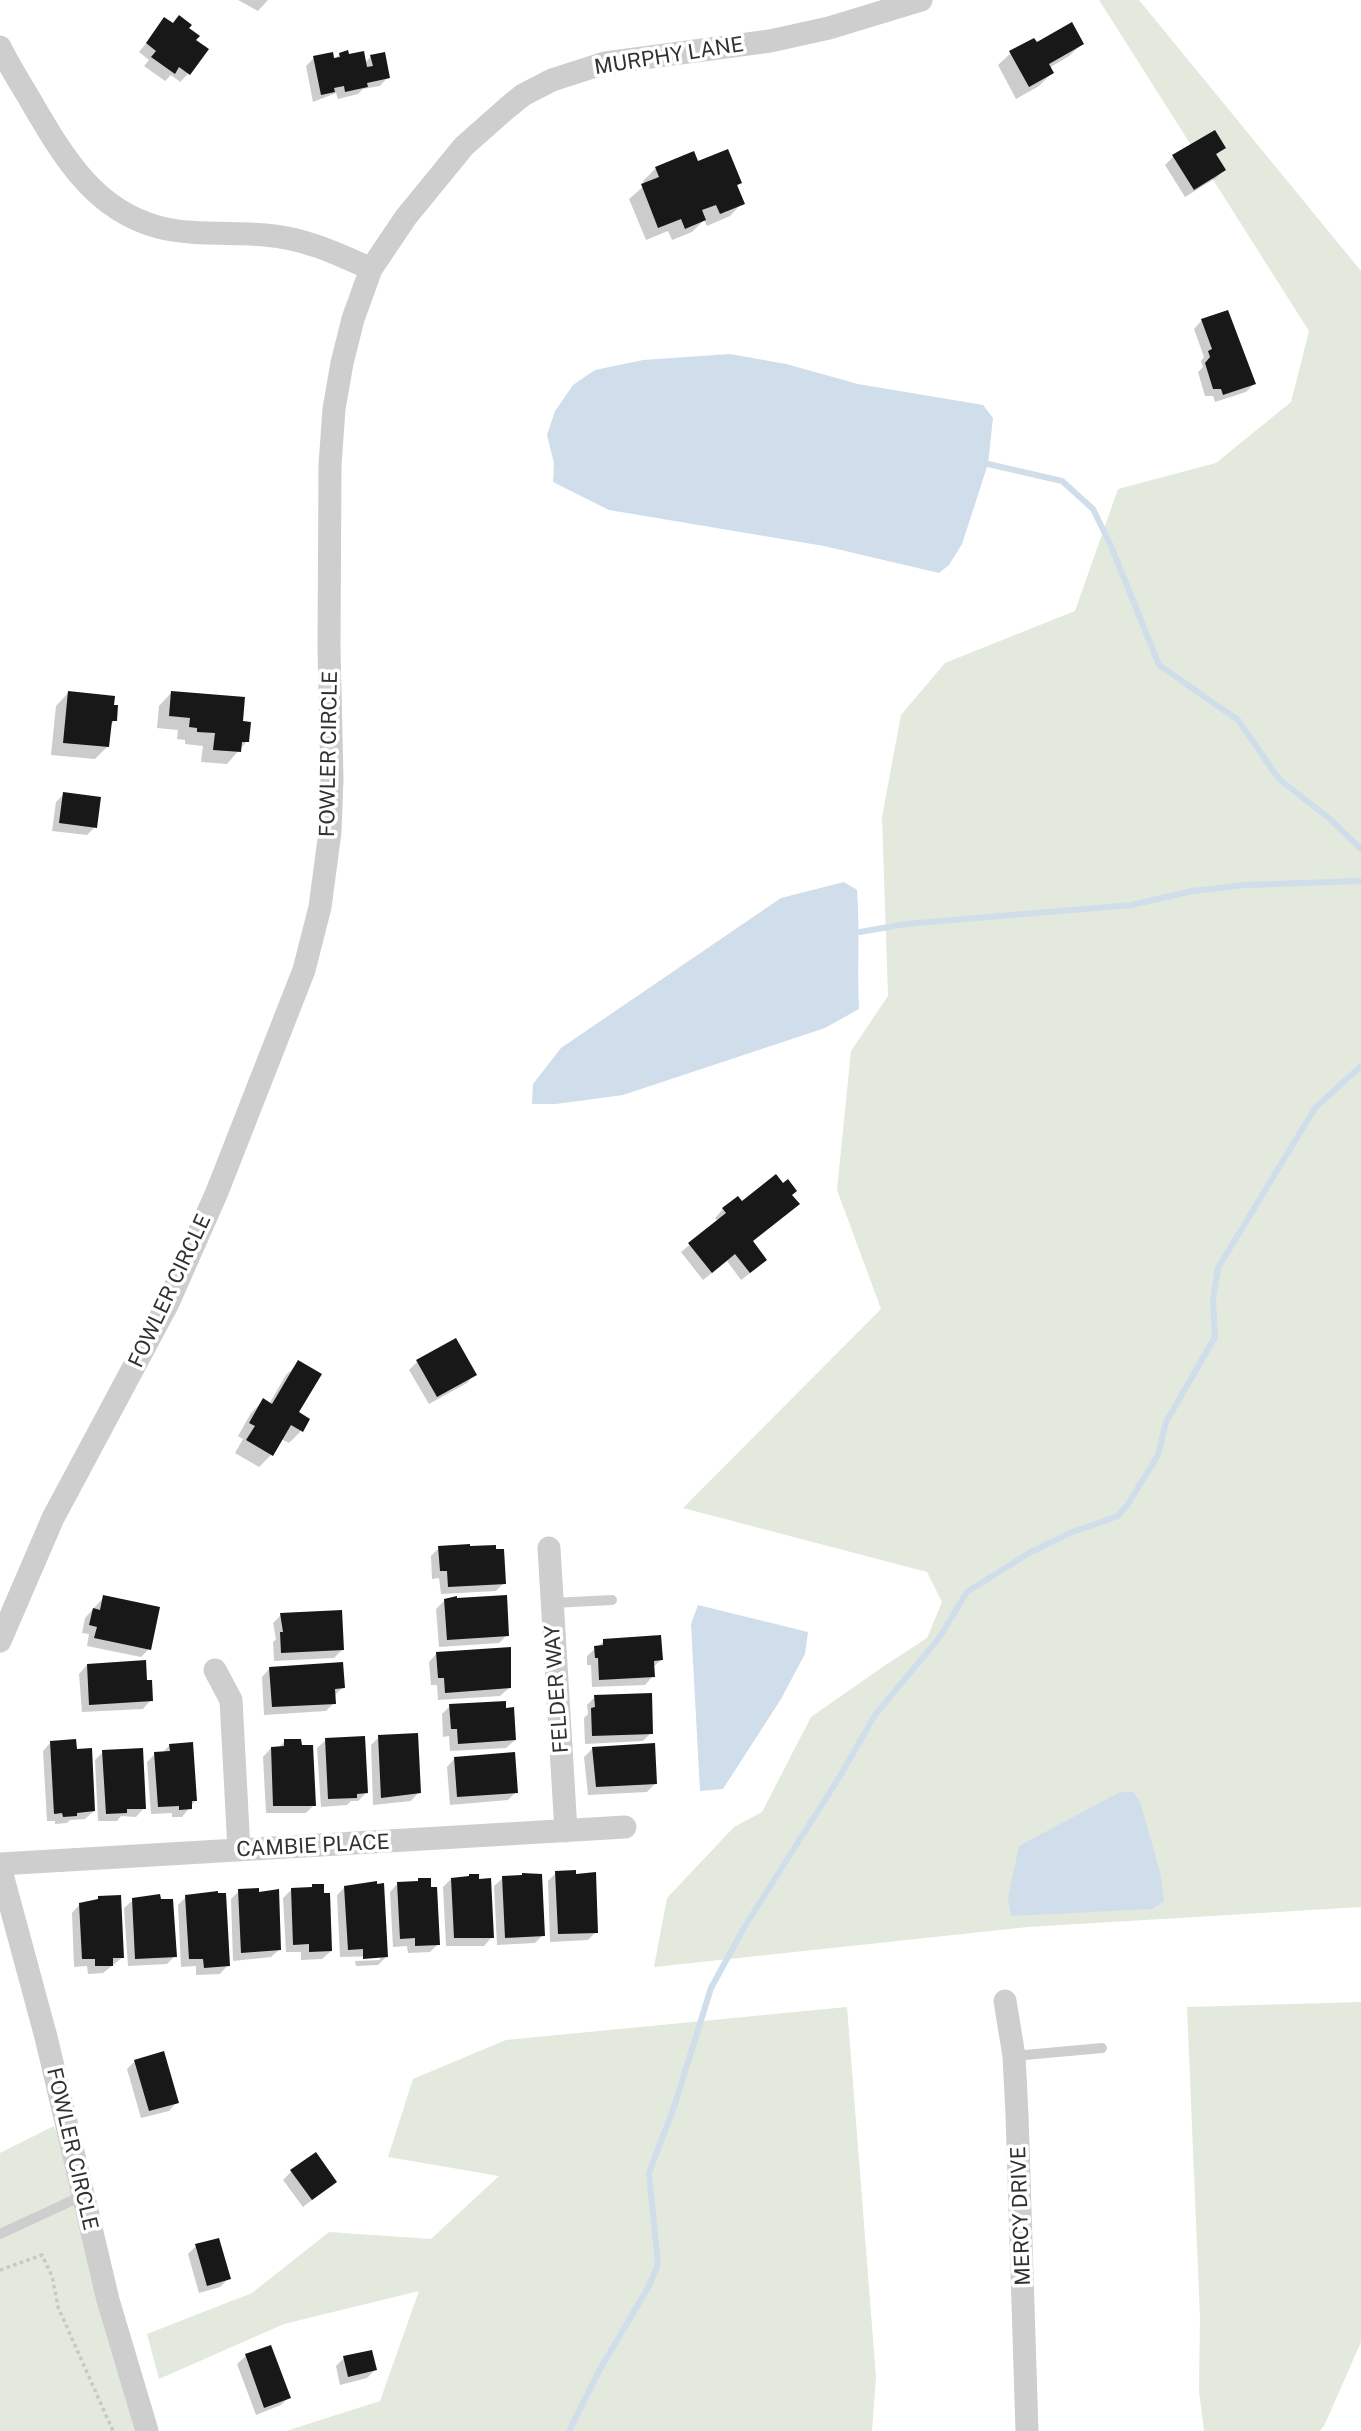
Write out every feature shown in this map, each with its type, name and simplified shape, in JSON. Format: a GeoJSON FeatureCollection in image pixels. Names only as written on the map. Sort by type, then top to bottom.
{"type":"FeatureCollection","features":[{"type":"Feature","properties":{"kind":"street","name":"MURPHY LANE"},"geometry":{"type":"LineString","coordinates":[[371,269],[406,217],[464,146],[523,95],[552,80],[605,63],[770,41],[817,31],[921,0]]}},
{"type":"Feature","properties":{"kind":"street"},"geometry":{"type":"LineString","coordinates":[[0,47],[58,148],[78,175],[107,203],[132,218],[178,231],[293,238],[323,246],[371,269]]}},
{"type":"Feature","properties":{"kind":"street","name":"FOWLER CIRCLE"},"geometry":{"type":"LineString","coordinates":[[0,1642],[53,1518],[168,1303],[217,1192],[304,970],[320,907],[330,832],[330,465],[334,408],[353,319],[371,269]]}},
{"type":"Feature","properties":{"kind":"street","name":"FELDER WAY"},"geometry":{"type":"LineString","coordinates":[[548,1548],[566,1831]]}},
{"type":"Feature","properties":{"kind":"street"},"geometry":{"type":"LineString","coordinates":[[215,1670],[231,1700],[239,1850]]}},
{"type":"Feature","properties":{"kind":"street","name":"CAMBIE PLACE"},"geometry":{"type":"LineString","coordinates":[[0,1865],[625,1827]]}},
{"type":"Feature","properties":{"kind":"street","name":"FOWLER CIRCLE"},"geometry":{"type":"LineString","coordinates":[[0,1865],[46,2037],[108,2300],[147,2431]]}},
{"type":"Feature","properties":{"kind":"street","name":"MERCY DRIVE"},"geometry":{"type":"LineString","coordinates":[[1004,2001],[1014,2056],[1027,2431]]}},
{"type":"Feature","properties":{"kind":"lane"},"geometry":{"type":"LineString","coordinates":[[552,1603],[612,1600]]}},
{"type":"Feature","properties":{"kind":"lane"},"geometry":{"type":"LineString","coordinates":[[1014,2056],[1102,2048]]}},
{"type":"Feature","properties":{"kind":"lane"},"geometry":{"type":"LineString","coordinates":[[0,2234],[82,2196]]}},
{"type":"Feature","properties":{"kind":"path"},"geometry":{"type":"LineString","coordinates":[[0,2270],[42,2255],[52,2276],[58,2307],[113,2431]]}},
{"type":"Feature","properties":{"kind":"shaded area"},"geometry":{"type":"Polygon","coordinates":[[[1099,0],[1139,0],[1361,271],[1361,1907],[1028,1927],[654,1967],[667,1898],[734,1827],[762,1812],[811,1717],[927,1638],[942,1602],[927,1572],[683,1508],[881,1309],[837,1190],[851,1051],[888,996],[882,817],[901,715],[945,663],[1075,611],[1118,489],[1216,463],[1291,402],[1309,331],[1099,0]]]}},
{"type":"Feature","properties":{"kind":"shaded area"},"geometry":{"type":"Polygon","coordinates":[[[1361,2002],[1361,2342],[1320,2431],[1204,2431],[1199,2391],[1200,2317],[1187,2007],[1361,2002]]]}},
{"type":"Feature","properties":{"kind":"shaded area"},"geometry":{"type":"Polygon","coordinates":[[[847,2007],[876,2377],[872,2431],[286,2431],[380,2401],[419,2291],[284,2324],[159,2379],[147,2334],[252,2293],[329,2232],[431,2239],[499,2176],[388,2157],[413,2079],[506,2040],[847,2007]]]}},
{"type":"Feature","properties":{"kind":"shaded area"},"geometry":{"type":"Polygon","coordinates":[[[54,2126],[82,2196],[144,2431],[0,2431],[0,2153],[54,2126]]]}},
{"type":"Feature","properties":{"kind":"water"},"geometry":{"type":"Polygon","coordinates":[[[730,354],[786,364],[858,384],[983,405],[993,418],[988,464],[962,544],[949,565],[939,573],[824,546],[609,510],[553,482],[554,463],[547,435],[555,411],[573,385],[595,370],[643,360],[730,354]]]}},
{"type":"Feature","properties":{"kind":"water"},"geometry":{"type":"Polygon","coordinates":[[[844,882],[857,890],[859,1009],[825,1028],[623,1095],[556,1104],[532,1104],[533,1084],[561,1048],[781,898],[844,882]]]}},
{"type":"Feature","properties":{"kind":"water"},"geometry":{"type":"Polygon","coordinates":[[[698,1605],[808,1632],[805,1654],[781,1699],[723,1789],[700,1791],[691,1624],[698,1605]]]}},
{"type":"Feature","properties":{"kind":"water"},"geometry":{"type":"Polygon","coordinates":[[[1120,1792],[1133,1792],[1140,1801],[1160,1872],[1164,1901],[1152,1909],[1011,1916],[1008,1898],[1019,1846],[1120,1792]]]}},
{"type":"Feature","properties":{"kind":"building"},"geometry":{"type":"Polygon","coordinates":[[[179,15],[192,25],[189,28],[200,36],[196,40],[209,49],[190,75],[179,67],[175,74],[151,57],[156,51],[146,43],[164,17],[173,23],[179,15]]]}},
{"type":"Feature","properties":{"kind":"building"},"geometry":{"type":"Polygon","coordinates":[[[1072,22],[1084,44],[1049,64],[1054,73],[1029,87],[1009,51],[1034,38],[1037,42],[1072,22]]]}},
{"type":"Feature","properties":{"kind":"building"},"geometry":{"type":"Polygon","coordinates":[[[348,50],[349,54],[364,51],[367,67],[373,66],[370,55],[385,52],[390,78],[345,92],[344,86],[334,88],[335,92],[321,95],[313,56],[333,52],[334,58],[340,57],[339,53],[348,50]]]}},
{"type":"Feature","properties":{"kind":"building"},"geometry":{"type":"Polygon","coordinates":[[[1215,130],[1226,148],[1216,154],[1226,170],[1194,190],[1172,155],[1215,130]]]}},
{"type":"Feature","properties":{"kind":"building"},"geometry":{"type":"Polygon","coordinates":[[[728,149],[742,183],[737,185],[745,204],[720,214],[716,205],[702,210],[706,220],[685,229],[681,219],[658,228],[641,184],[659,177],[655,167],[694,151],[698,161],[728,149]]]}},
{"type":"Feature","properties":{"kind":"building"},"geometry":{"type":"Polygon","coordinates":[[[1228,310],[1256,384],[1223,395],[1221,389],[1213,389],[1205,363],[1210,357],[1208,351],[1212,349],[1201,319],[1228,310]]]}},
{"type":"Feature","properties":{"kind":"building"},"geometry":{"type":"Polygon","coordinates":[[[68,691],[115,696],[114,705],[118,705],[117,721],[112,721],[109,747],[63,743],[68,691]]]}},
{"type":"Feature","properties":{"kind":"building"},"geometry":{"type":"Polygon","coordinates":[[[171,691],[245,697],[243,721],[251,722],[249,742],[242,742],[241,752],[213,750],[215,733],[197,732],[197,728],[189,727],[190,718],[169,716],[171,691]]]}},
{"type":"Feature","properties":{"kind":"building"},"geometry":{"type":"Polygon","coordinates":[[[63,792],[101,797],[97,828],[59,823],[63,792]]]}},
{"type":"Feature","properties":{"kind":"building"},"geometry":{"type":"Polygon","coordinates":[[[776,1174],[783,1183],[788,1179],[797,1191],[792,1195],[800,1204],[753,1241],[767,1260],[750,1273],[735,1254],[712,1273],[688,1243],[726,1213],[722,1208],[738,1196],[742,1201],[776,1174]]]}},
{"type":"Feature","properties":{"kind":"building"},"geometry":{"type":"Polygon","coordinates":[[[456,1338],[477,1375],[437,1397],[416,1360],[456,1338]]]}},
{"type":"Feature","properties":{"kind":"building"},"geometry":{"type":"Polygon","coordinates":[[[298,1360],[322,1374],[299,1412],[310,1419],[303,1432],[291,1425],[273,1456],[246,1440],[255,1426],[249,1423],[263,1398],[272,1404],[298,1360]]]}},
{"type":"Feature","properties":{"kind":"building"},"geometry":{"type":"Polygon","coordinates":[[[496,1545],[496,1549],[504,1549],[506,1584],[448,1587],[447,1571],[440,1571],[438,1546],[496,1545]]]}},
{"type":"Feature","properties":{"kind":"building"},"geometry":{"type":"Polygon","coordinates":[[[103,1595],[160,1607],[151,1650],[94,1638],[97,1627],[89,1625],[93,1608],[100,1610],[103,1595]]]}},
{"type":"Feature","properties":{"kind":"building"},"geometry":{"type":"Polygon","coordinates":[[[507,1595],[509,1636],[447,1640],[444,1599],[457,1596],[507,1595]]]}},
{"type":"Feature","properties":{"kind":"building"},"geometry":{"type":"Polygon","coordinates":[[[342,1610],[344,1650],[281,1653],[280,1632],[283,1632],[280,1613],[342,1610]]]}},
{"type":"Feature","properties":{"kind":"building"},"geometry":{"type":"Polygon","coordinates":[[[661,1635],[663,1660],[654,1661],[655,1677],[599,1680],[598,1658],[595,1658],[594,1646],[603,1645],[603,1639],[661,1635]]]}},
{"type":"Feature","properties":{"kind":"building"},"geometry":{"type":"Polygon","coordinates":[[[511,1647],[511,1688],[445,1693],[444,1678],[438,1678],[436,1652],[511,1647]]]}},
{"type":"Feature","properties":{"kind":"building"},"geometry":{"type":"Polygon","coordinates":[[[146,1660],[147,1680],[152,1680],[153,1701],[89,1705],[87,1664],[146,1660]]]}},
{"type":"Feature","properties":{"kind":"building"},"geometry":{"type":"Polygon","coordinates":[[[343,1662],[345,1688],[335,1689],[336,1704],[272,1707],[269,1667],[343,1662]]]}},
{"type":"Feature","properties":{"kind":"building"},"geometry":{"type":"Polygon","coordinates":[[[652,1693],[653,1734],[592,1736],[591,1708],[595,1707],[594,1695],[652,1693]]]}},
{"type":"Feature","properties":{"kind":"building"},"geometry":{"type":"Polygon","coordinates":[[[506,1701],[506,1708],[514,1707],[516,1740],[458,1744],[457,1729],[451,1729],[449,1704],[506,1701]]]}},
{"type":"Feature","properties":{"kind":"building"},"geometry":{"type":"Polygon","coordinates":[[[418,1733],[421,1793],[381,1798],[378,1735],[418,1733]]]}},
{"type":"Feature","properties":{"kind":"building"},"geometry":{"type":"Polygon","coordinates":[[[365,1736],[368,1793],[357,1794],[357,1798],[328,1799],[325,1738],[365,1736]]]}},
{"type":"Feature","properties":{"kind":"building"},"geometry":{"type":"Polygon","coordinates":[[[76,1739],[77,1749],[92,1748],[95,1811],[63,1817],[62,1813],[54,1814],[50,1741],[76,1739]]]}},
{"type":"Feature","properties":{"kind":"building"},"geometry":{"type":"Polygon","coordinates":[[[284,1739],[301,1739],[302,1745],[313,1745],[316,1806],[273,1806],[271,1747],[284,1746],[284,1739]]]}},
{"type":"Feature","properties":{"kind":"building"},"geometry":{"type":"Polygon","coordinates":[[[193,1742],[197,1801],[192,1801],[192,1809],[179,1810],[179,1806],[158,1807],[154,1752],[170,1751],[169,1744],[193,1742]]]}},
{"type":"Feature","properties":{"kind":"building"},"geometry":{"type":"Polygon","coordinates":[[[655,1743],[657,1784],[596,1787],[592,1747],[655,1743]]]}},
{"type":"Feature","properties":{"kind":"building"},"geometry":{"type":"Polygon","coordinates":[[[143,1748],[146,1809],[127,1809],[127,1813],[106,1814],[102,1750],[143,1748]]]}},
{"type":"Feature","properties":{"kind":"building"},"geometry":{"type":"Polygon","coordinates":[[[515,1752],[518,1793],[457,1797],[454,1757],[515,1752]]]}},
{"type":"Feature","properties":{"kind":"building"},"geometry":{"type":"Polygon","coordinates":[[[576,1870],[576,1874],[596,1872],[598,1933],[558,1934],[555,1871],[576,1870]]]}},
{"type":"Feature","properties":{"kind":"building"},"geometry":{"type":"Polygon","coordinates":[[[479,1874],[479,1879],[491,1878],[494,1938],[454,1938],[451,1878],[479,1874]]]}},
{"type":"Feature","properties":{"kind":"building"},"geometry":{"type":"Polygon","coordinates":[[[542,1874],[545,1936],[505,1938],[502,1876],[542,1874]]]}},
{"type":"Feature","properties":{"kind":"building"},"geometry":{"type":"Polygon","coordinates":[[[418,1878],[431,1878],[431,1887],[437,1887],[440,1945],[415,1946],[415,1938],[400,1939],[397,1882],[418,1881],[418,1878]]]}},
{"type":"Feature","properties":{"kind":"building"},"geometry":{"type":"Polygon","coordinates":[[[377,1881],[377,1884],[384,1883],[388,1957],[363,1959],[363,1949],[348,1950],[344,1886],[377,1881]]]}},
{"type":"Feature","properties":{"kind":"building"},"geometry":{"type":"Polygon","coordinates":[[[312,1884],[324,1884],[324,1893],[330,1893],[332,1951],[309,1952],[309,1944],[293,1945],[291,1888],[312,1887],[312,1884]]]}},
{"type":"Feature","properties":{"kind":"building"},"geometry":{"type":"Polygon","coordinates":[[[259,1888],[259,1892],[279,1889],[281,1950],[241,1953],[238,1889],[259,1888]]]}},
{"type":"Feature","properties":{"kind":"building"},"geometry":{"type":"Polygon","coordinates":[[[218,1891],[226,1893],[230,1966],[204,1968],[203,1959],[189,1959],[185,1895],[218,1891]]]}},
{"type":"Feature","properties":{"kind":"building"},"geometry":{"type":"Polygon","coordinates":[[[160,1894],[161,1899],[173,1899],[177,1957],[135,1959],[132,1898],[160,1894]]]}},
{"type":"Feature","properties":{"kind":"building"},"geometry":{"type":"Polygon","coordinates":[[[121,1895],[124,1958],[113,1958],[113,1966],[95,1966],[95,1959],[82,1959],[79,1903],[98,1899],[98,1896],[121,1895]]]}},
{"type":"Feature","properties":{"kind":"building"},"geometry":{"type":"Polygon","coordinates":[[[164,2051],[179,2103],[149,2111],[134,2060],[164,2051]]]}},
{"type":"Feature","properties":{"kind":"building"},"geometry":{"type":"Polygon","coordinates":[[[316,2152],[337,2182],[312,2200],[290,2170],[316,2152]]]}},
{"type":"Feature","properties":{"kind":"building"},"geometry":{"type":"Polygon","coordinates":[[[219,2238],[231,2279],[207,2286],[195,2244],[219,2238]]]}},
{"type":"Feature","properties":{"kind":"building"},"geometry":{"type":"Polygon","coordinates":[[[271,2345],[291,2398],[264,2408],[245,2354],[271,2345]]]}},
{"type":"Feature","properties":{"kind":"building"},"geometry":{"type":"Polygon","coordinates":[[[372,2350],[377,2370],[348,2377],[343,2356],[372,2350]]]}},
{"type":"Feature","properties":{"kind":"waterway"},"geometry":{"type":"LineString","coordinates":[[988,464],[1062,481],[1093,509],[1111,546],[1159,665],[1238,720],[1279,779],[1330,819],[1361,849]]}},
{"type":"Feature","properties":{"kind":"waterway"},"geometry":{"type":"LineString","coordinates":[[860,932],[906,924],[1131,905],[1193,891],[1245,885],[1361,881]]}},
{"type":"Feature","properties":{"kind":"waterway"},"geometry":{"type":"LineString","coordinates":[[569,2431],[599,2371],[649,2286],[658,2264],[649,2173],[674,2107],[711,1988],[745,1926],[840,1776],[875,1715],[939,1638],[967,1592],[1029,1553],[1070,1533],[1118,1516],[1128,1504],[1158,1455],[1166,1422],[1215,1337],[1213,1300],[1218,1268],[1315,1108],[1361,1066]]}}]}
